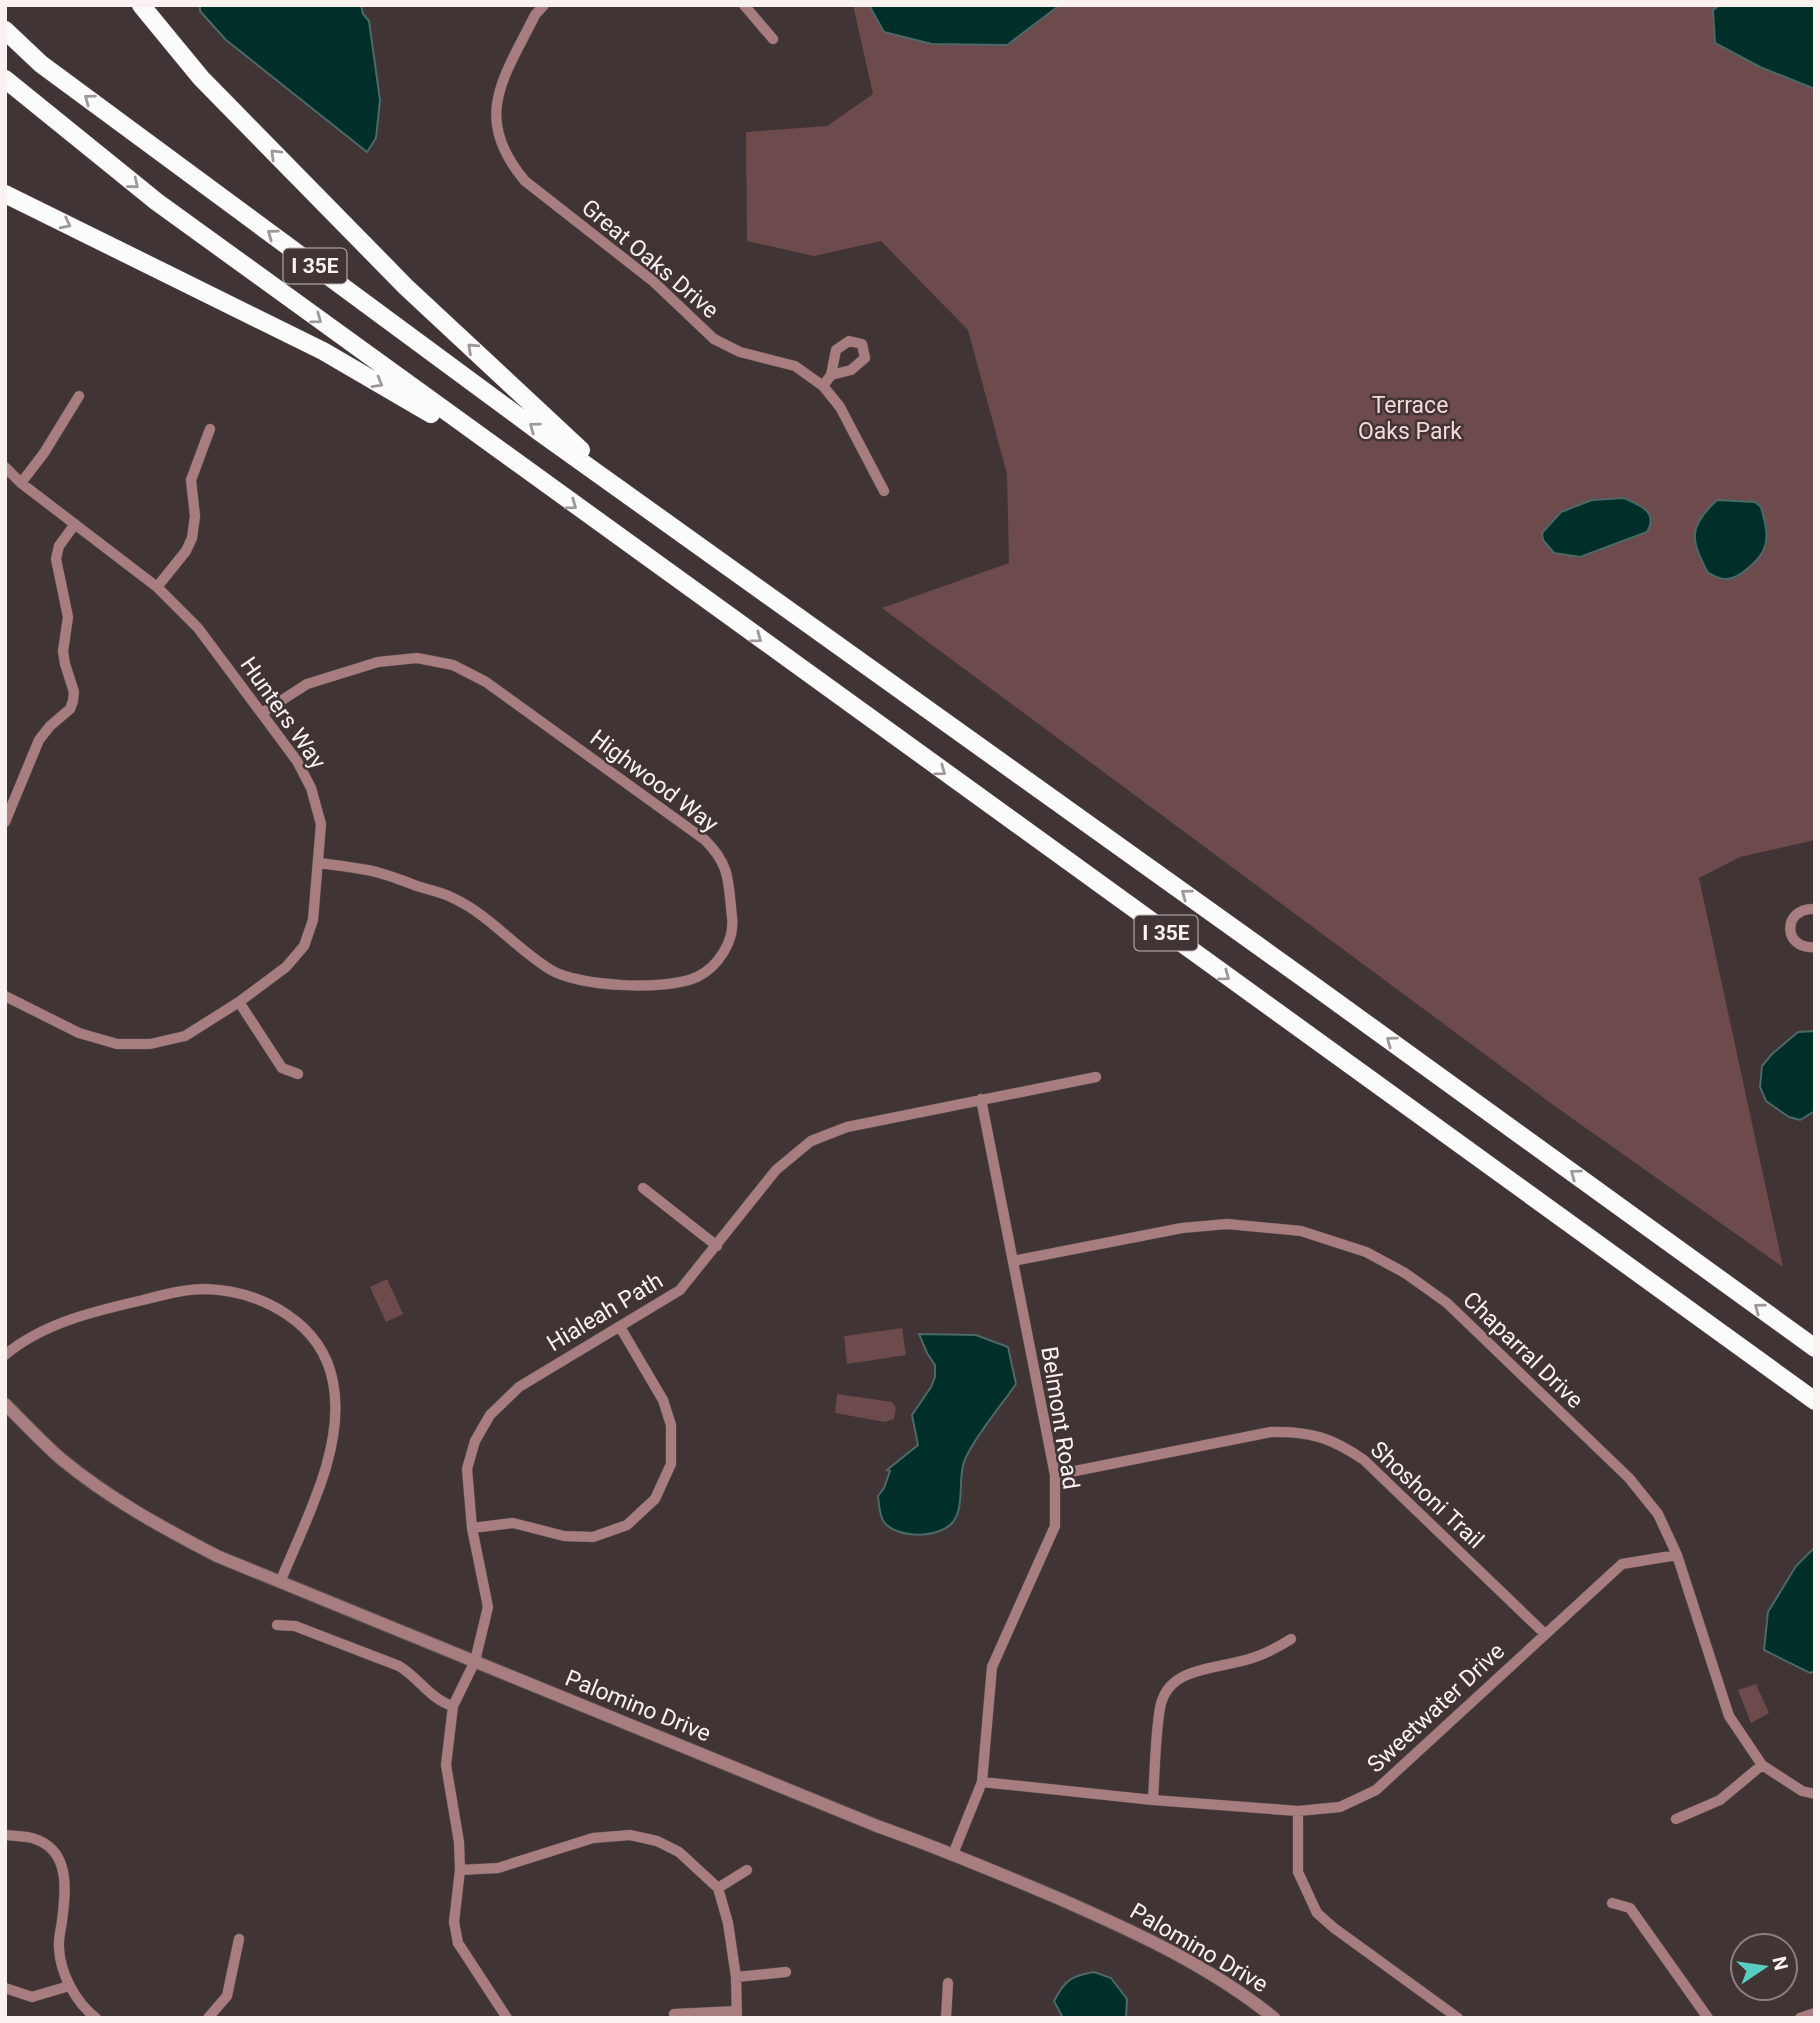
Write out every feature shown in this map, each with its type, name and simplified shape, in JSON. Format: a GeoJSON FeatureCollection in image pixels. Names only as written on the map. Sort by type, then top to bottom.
{"type":"FeatureCollection","features":[{"type":"Feature","properties":{"kind":"highway"},"geometry":{"type":"LineString","coordinates":[[141,5],[201,78],[406,287],[629,495]]}},
{"type":"Feature","properties":{"kind":"highway"},"geometry":{"type":"LineString","coordinates":[[149,5],[180,48],[181,54]]}},
{"type":"Feature","properties":{"kind":"highway","name":"I 35E"},"geometry":{"type":"LineString","coordinates":[[5,30],[52,72],[541,433],[1815,1348]]}},
{"type":"Feature","properties":{"kind":"highway","name":"I 35E"},"geometry":{"type":"LineString","coordinates":[[5,79],[156,202],[1815,1401]]}},
{"type":"Feature","properties":{"kind":"highway"},"geometry":{"type":"LineString","coordinates":[[5,194],[323,351],[517,465]]}},
{"type":"Feature","properties":{"kind":"street","name":"Great Oaks Drive"},"geometry":{"type":"LineString","coordinates":[[544,5],[535,15],[498,91],[496,117],[502,145],[512,165],[525,181],[654,282],[714,339],[740,352],[795,366],[823,386],[840,407],[884,491]]}},
{"type":"Feature","properties":{"kind":"street"},"geometry":{"type":"LineString","coordinates":[[744,5],[772,39]]}},
{"type":"Feature","properties":{"kind":"street"},"geometry":{"type":"LineString","coordinates":[[823,386],[831,375]]}},
{"type":"Feature","properties":{"kind":"street"},"geometry":{"type":"LineString","coordinates":[[21,483],[44,453],[79,396]]}},
{"type":"Feature","properties":{"kind":"street"},"geometry":{"type":"LineString","coordinates":[[157,587],[186,551],[192,538],[194,516],[191,480],[210,429]]}},
{"type":"Feature","properties":{"kind":"street","name":"Hunters Way"},"geometry":{"type":"LineString","coordinates":[[5,467],[21,483],[157,587],[198,628],[297,761],[311,788],[321,824],[313,920],[304,946],[286,967],[239,1002],[185,1036],[150,1044],[117,1044],[79,1033],[5,996]]}},
{"type":"Feature","properties":{"kind":"street"},"geometry":{"type":"LineString","coordinates":[[5,822],[39,740],[50,726],[70,709],[73,701],[74,692],[65,664],[64,651],[68,617],[56,559],[60,546],[75,524]]}},
{"type":"Feature","properties":{"kind":"street","name":"Highwood Way"},"geometry":{"type":"LineString","coordinates":[[262,713],[307,684],[378,662],[417,658],[453,665],[486,682],[705,840],[718,853],[727,869],[733,926],[727,947],[713,965],[698,976],[680,982],[606,985],[579,981],[551,970],[479,913],[452,897],[368,870],[319,863]]}},
{"type":"Feature","properties":{"kind":"street"},"geometry":{"type":"LineString","coordinates":[[1815,909],[1804,909],[1798,913],[1790,930],[1798,944],[1815,947]]}},
{"type":"Feature","properties":{"kind":"street"},"geometry":{"type":"LineString","coordinates":[[239,1002],[282,1068],[298,1074]]}},
{"type":"Feature","properties":{"kind":"street","name":"Hialeah Path"},"geometry":{"type":"LineString","coordinates":[[507,2018],[458,1943],[454,1922],[460,1870],[459,1842],[446,1765],[453,1706],[475,1661],[488,1607],[472,1528],[467,1469],[475,1441],[489,1415],[519,1387],[680,1290],[776,1170],[811,1142],[846,1128],[1096,1077]]}},
{"type":"Feature","properties":{"kind":"street","name":"Belmont Road"},"geometry":{"type":"LineString","coordinates":[[953,1854],[982,1782],[992,1667],[1055,1526],[1055,1475],[981,1099]]}},
{"type":"Feature","properties":{"kind":"street"},"geometry":{"type":"LineString","coordinates":[[643,1188],[717,1246]]}},
{"type":"Feature","properties":{"kind":"street","name":"Chaparral Drive"},"geometry":{"type":"LineString","coordinates":[[1013,1261],[1182,1228],[1227,1224],[1301,1231],[1366,1252],[1405,1273],[1447,1303],[1629,1478],[1658,1514],[1677,1555],[1729,1716],[1762,1765],[1802,1791],[1815,1794]]}},
{"type":"Feature","properties":{"kind":"street"},"geometry":{"type":"LineString","coordinates":[[5,1355],[46,1330],[100,1310],[173,1293],[203,1289],[232,1292],[259,1299],[286,1313],[309,1332],[325,1356],[334,1382],[336,1412],[327,1468],[281,1580]]}},
{"type":"Feature","properties":{"kind":"street"},"geometry":{"type":"LineString","coordinates":[[472,1528],[513,1523],[564,1536],[593,1537],[627,1525],[655,1499],[671,1464],[671,1425],[663,1400],[620,1327]]}},
{"type":"Feature","properties":{"kind":"street","name":"Palomino Drive"},"geometry":{"type":"LineString","coordinates":[[5,1404],[58,1456],[105,1492],[134,1511],[217,1556],[877,1826],[953,1854],[1140,1934],[1208,1972],[1269,2016]]}},
{"type":"Feature","properties":{"kind":"street","name":"Shoshoni Trail"},"geometry":{"type":"LineString","coordinates":[[1055,1475],[1272,1432],[1297,1432],[1323,1437],[1364,1460],[1545,1634]]}},
{"type":"Feature","properties":{"kind":"street","name":"Sweetwater Drive"},"geometry":{"type":"LineString","coordinates":[[982,1782],[1153,1800],[1298,1811],[1340,1807],[1376,1790],[1622,1564],[1677,1555]]}},
{"type":"Feature","properties":{"kind":"street"},"geometry":{"type":"LineString","coordinates":[[277,1625],[295,1626],[399,1666],[411,1673],[433,1696],[453,1706]]}},
{"type":"Feature","properties":{"kind":"street"},"geometry":{"type":"LineString","coordinates":[[1153,1800],[1160,1706],[1170,1685],[1191,1671],[1239,1662],[1273,1650],[1291,1639]]}},
{"type":"Feature","properties":{"kind":"street"},"geometry":{"type":"LineString","coordinates":[[1676,1819],[1720,1800],[1762,1765]]}},
{"type":"Feature","properties":{"kind":"street"},"geometry":{"type":"LineString","coordinates":[[1298,1811],[1298,1872],[1317,1913],[1458,2018]]}},
{"type":"Feature","properties":{"kind":"street"},"geometry":{"type":"LineString","coordinates":[[5,1835],[33,1838],[49,1846],[61,1861],[67,1885],[59,1948],[69,1986],[96,2018]]}},
{"type":"Feature","properties":{"kind":"street"},"geometry":{"type":"LineString","coordinates":[[460,1870],[498,1867],[593,1838],[630,1835],[657,1841],[679,1852],[718,1888],[728,1923],[736,1977],[737,2014],[674,2014]]}},
{"type":"Feature","properties":{"kind":"street"},"geometry":{"type":"LineString","coordinates":[[718,1888],[747,1870]]}},
{"type":"Feature","properties":{"kind":"street"},"geometry":{"type":"LineString","coordinates":[[1612,1903],[1630,1908],[1708,2018]]}},
{"type":"Feature","properties":{"kind":"street"},"geometry":{"type":"LineString","coordinates":[[208,2018],[227,1996],[239,1939]]}},
{"type":"Feature","properties":{"kind":"street"},"geometry":{"type":"LineString","coordinates":[[736,1977],[786,1972]]}},
{"type":"Feature","properties":{"kind":"street"},"geometry":{"type":"LineString","coordinates":[[946,2018],[948,1983]]}},
{"type":"Feature","properties":{"kind":"street"},"geometry":{"type":"LineString","coordinates":[[5,1989],[32,1997],[69,1986]]}},
{"type":"Feature","properties":{"kind":"street"},"geometry":{"type":"LineString","coordinates":[[1800,2018],[1815,2013]]}},
{"type":"Feature","properties":{"kind":"green space","name":"Terrace Oaks Park"},"geometry":{"type":"Polygon","coordinates":[[[853,5],[1815,5],[1815,840],[1740,857],[1699,878],[1783,1267],[1556,1107],[882,608],[1009,563],[1007,474],[968,330],[881,241],[814,256],[747,241],[746,132],[827,126],[873,94],[853,5]]]}},
{"type":"Feature","properties":{"kind":"green space"},"geometry":{"type":"Polygon","coordinates":[[[387,1279],[403,1314],[386,1322],[370,1287],[387,1279]]]}},
{"type":"Feature","properties":{"kind":"green space"},"geometry":{"type":"Polygon","coordinates":[[[902,1328],[906,1355],[847,1364],[844,1336],[902,1328]]]}},
{"type":"Feature","properties":{"kind":"green space"},"geometry":{"type":"Polygon","coordinates":[[[837,1394],[892,1402],[896,1408],[894,1419],[885,1422],[835,1413],[837,1394]]]}},
{"type":"Feature","properties":{"kind":"green space"},"geometry":{"type":"Polygon","coordinates":[[[1756,1684],[1769,1713],[1751,1723],[1738,1690],[1756,1684]]]}},
{"type":"Feature","properties":{"kind":"water"},"geometry":{"type":"Polygon","coordinates":[[[200,5],[361,5],[363,14],[369,21],[380,100],[376,138],[367,152],[226,40],[200,11],[200,5]]]}},
{"type":"Feature","properties":{"kind":"water"},"geometry":{"type":"Polygon","coordinates":[[[869,5],[1060,5],[1007,45],[932,44],[884,32],[869,5]]]}},
{"type":"Feature","properties":{"kind":"water"},"geometry":{"type":"Polygon","coordinates":[[[1720,5],[1815,5],[1815,89],[1760,67],[1715,43],[1713,10],[1720,5]]]}},
{"type":"Feature","properties":{"kind":"water"},"geometry":{"type":"Polygon","coordinates":[[[1624,498],[1649,514],[1651,519],[1647,532],[1580,557],[1554,553],[1543,540],[1542,533],[1561,512],[1592,500],[1624,498]]]}},
{"type":"Feature","properties":{"kind":"water"},"geometry":{"type":"Polygon","coordinates":[[[1717,500],[1755,502],[1761,507],[1766,526],[1763,551],[1749,568],[1730,579],[1708,573],[1695,543],[1696,527],[1717,500]]]}},
{"type":"Feature","properties":{"kind":"water"},"geometry":{"type":"Polygon","coordinates":[[[1815,1031],[1815,1111],[1800,1120],[1789,1117],[1766,1101],[1760,1087],[1762,1066],[1798,1032],[1815,1031]]]}},
{"type":"Feature","properties":{"kind":"water"},"geometry":{"type":"Polygon","coordinates":[[[919,1334],[976,1335],[1008,1347],[1016,1384],[967,1455],[962,1472],[959,1507],[953,1522],[938,1532],[918,1535],[890,1528],[880,1513],[878,1496],[890,1471],[887,1470],[918,1445],[912,1415],[935,1377],[935,1365],[919,1334]]]}},
{"type":"Feature","properties":{"kind":"water"},"geometry":{"type":"Polygon","coordinates":[[[1815,1547],[1815,1671],[1810,1673],[1764,1650],[1768,1612],[1796,1566],[1815,1547]]]}},
{"type":"Feature","properties":{"kind":"water"},"geometry":{"type":"Polygon","coordinates":[[[1094,1972],[1111,1978],[1127,1999],[1126,2018],[1063,2018],[1054,2001],[1062,1988],[1074,1977],[1094,1972]]]}}]}
